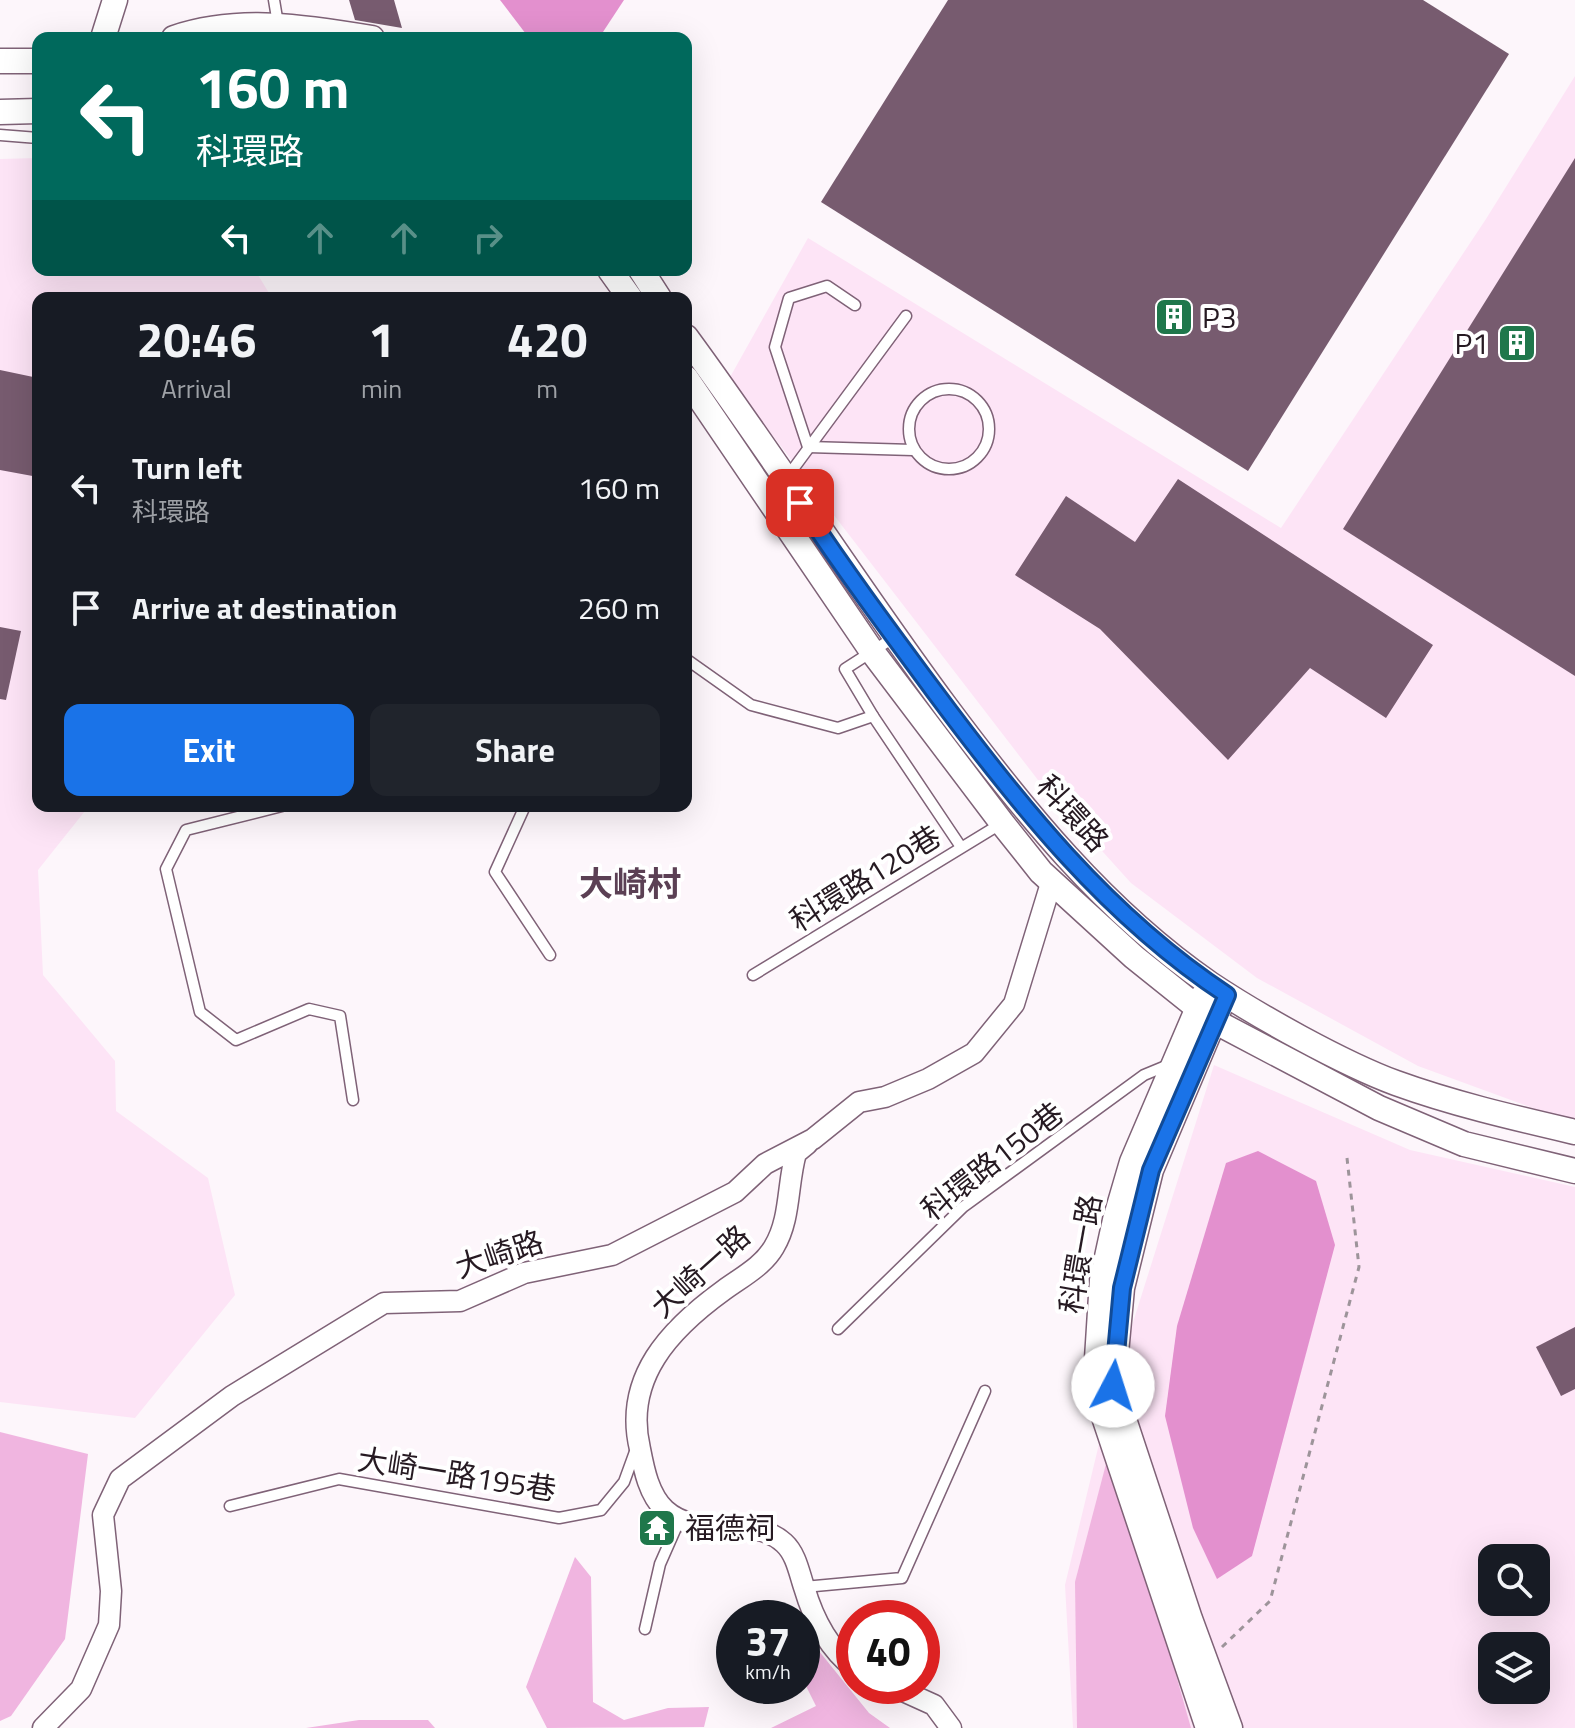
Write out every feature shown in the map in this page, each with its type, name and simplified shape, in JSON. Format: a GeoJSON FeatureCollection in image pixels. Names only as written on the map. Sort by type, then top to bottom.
{"type":"FeatureCollection","features":[{"type":"Feature","properties":{"kind":"street"},"geometry":{"type":"LineString","coordinates":[[105,32],[115,0]]}},
{"type":"Feature","properties":{"kind":"street"},"geometry":{"type":"LineString","coordinates":[[192,32],[204,28],[278,24],[332,32]]}},
{"type":"Feature","properties":{"kind":"street"},"geometry":{"type":"LineString","coordinates":[[0,61],[32,61]]}},
{"type":"Feature","properties":{"kind":"street"},"geometry":{"type":"LineString","coordinates":[[0,112],[32,111]]}},
{"type":"Feature","properties":{"kind":"street","name":"科環路"},"geometry":{"type":"LineString","coordinates":[[692,347],[871,650],[1041,872],[1206,1016],[1379,1108],[1464,1144],[1575,1171]]}},
{"type":"Feature","properties":{"kind":"street","name":"科環路"},"geometry":{"type":"LineString","coordinates":[[692,385],[775,486],[992,769],[1060,850],[1151,939],[1217,988],[1393,1082],[1480,1110],[1575,1132]]}},
{"type":"Feature","properties":{"kind":"street","name":"大崎路"},"geometry":{"type":"LineString","coordinates":[[43,1728],[81,1689],[109,1625],[111,1591],[103,1515],[120,1479],[232,1396],[384,1303],[460,1301],[524,1273],[612,1255],[735,1192],[765,1164],[813,1139],[859,1102],[885,1097],[928,1079],[974,1053],[1014,1004],[1052,880]]}},
{"type":"Feature","properties":{"kind":"street","name":"科環一路"},"geometry":{"type":"LineString","coordinates":[[1208,1728],[1095,1390],[1102,1280],[1132,1162],[1184,1065],[1217,988]]}},
{"type":"Feature","properties":{"kind":"street","name":"科環一路"},"geometry":{"type":"LineString","coordinates":[[1184,1065],[1147,1184],[1122,1288],[1113,1386],[1190,1619],[1230,1728]]}},
{"type":"Feature","properties":{"kind":"street","name":"大崎一路"},"geometry":{"type":"LineString","coordinates":[[679,1521],[663,1508],[651,1489],[638,1443],[637,1400],[642,1380],[658,1351],[683,1323],[757,1266],[774,1248],[784,1224],[796,1153],[813,1139]]}},
{"type":"Feature","properties":{"kind":"street"},"geometry":{"type":"LineString","coordinates":[[679,1521],[698,1526],[759,1530],[786,1545],[795,1559],[826,1639],[836,1649]]}},
{"type":"Feature","properties":{"kind":"street"},"geometry":{"type":"LineString","coordinates":[[932,1704],[951,1726]]}},
{"type":"Feature","properties":{"kind":"lane"},"geometry":{"type":"LineString","coordinates":[[274,0],[278,24]]}},
{"type":"Feature","properties":{"kind":"lane"},"geometry":{"type":"LineString","coordinates":[[0,135],[32,138]]}},
{"type":"Feature","properties":{"kind":"lane"},"geometry":{"type":"LineString","coordinates":[[808,447],[775,347],[789,298],[827,286],[855,305]]}},
{"type":"Feature","properties":{"kind":"lane"},"geometry":{"type":"LineString","coordinates":[[775,486],[906,316]]}},
{"type":"Feature","properties":{"kind":"lane"},"geometry":{"type":"LineString","coordinates":[[808,447],[913,450],[935,468],[962,468],[974,461],[988,438],[985,410],[966,393],[941,389],[929,394],[912,413],[909,438],[913,450]]}},
{"type":"Feature","properties":{"kind":"lane"},"geometry":{"type":"LineString","coordinates":[[893,638],[845,669],[961,847]]}},
{"type":"Feature","properties":{"kind":"lane"},"geometry":{"type":"LineString","coordinates":[[692,663],[751,705],[838,728],[873,716]]}},
{"type":"Feature","properties":{"kind":"lane"},"geometry":{"type":"LineString","coordinates":[[258,812],[186,830],[166,869],[200,1012],[236,1040],[309,1009],[340,1016],[353,1100]]}},
{"type":"Feature","properties":{"kind":"lane"},"geometry":{"type":"LineString","coordinates":[[522,812],[495,872],[550,955]]}},
{"type":"Feature","properties":{"kind":"lane","name":"科環路120巷"},"geometry":{"type":"LineString","coordinates":[[753,975],[1002,823]]}},
{"type":"Feature","properties":{"kind":"lane","name":"科環路150巷"},"geometry":{"type":"LineString","coordinates":[[838,1329],[963,1207],[1144,1075],[1159,1066],[1184,1065]]}},
{"type":"Feature","properties":{"kind":"lane"},"geometry":{"type":"LineString","coordinates":[[804,1587],[902,1578],[985,1391]]}},
{"type":"Feature","properties":{"kind":"lane","name":"大崎一路195巷"},"geometry":{"type":"LineString","coordinates":[[230,1506],[339,1479],[559,1518],[601,1510],[624,1482],[638,1443]]}},
{"type":"Feature","properties":{"kind":"lane"},"geometry":{"type":"LineString","coordinates":[[645,1629],[660,1564],[679,1521]]}},
{"type":"Feature","properties":{"kind":"path"},"geometry":{"type":"LineString","coordinates":[[1207,1660],[1270,1601],[1359,1267],[1347,1158]]}},
{"type":"Feature","properties":{"kind":"shaded area"},"geometry":{"type":"Polygon","coordinates":[[[500,0],[624,0],[603,32],[524,32],[500,0]]]}},
{"type":"Feature","properties":{"kind":"shaded area"},"geometry":{"type":"Polygon","coordinates":[[[1575,76],[1575,1119],[1549,1114],[1418,1066],[1257,978],[1131,883],[1038,780],[729,379],[808,238],[1281,528],[1486,219],[1575,76]]]}},
{"type":"Feature","properties":{"kind":"shaded area"},"geometry":{"type":"Polygon","coordinates":[[[32,158],[32,276],[259,276],[268,292],[32,292],[32,812],[84,812],[38,870],[43,975],[115,1061],[116,1111],[208,1178],[235,1295],[135,1418],[0,1402],[0,159],[32,158]]]}},
{"type":"Feature","properties":{"kind":"shaded area"},"geometry":{"type":"Polygon","coordinates":[[[1214,1065],[1410,1150],[1575,1187],[1575,1728],[1073,1728],[1065,1585],[1113,1386],[1214,1065]]]}},
{"type":"Feature","properties":{"kind":"shaded area"},"geometry":{"type":"Polygon","coordinates":[[[1258,1151],[1316,1181],[1335,1245],[1252,1556],[1217,1579],[1193,1528],[1165,1416],[1177,1326],[1226,1163],[1258,1151]]]}},
{"type":"Feature","properties":{"kind":"shaded area"},"geometry":{"type":"Polygon","coordinates":[[[0,1432],[88,1454],[65,1639],[11,1716],[0,1721],[0,1432]]]}},
{"type":"Feature","properties":{"kind":"shaded area"},"geometry":{"type":"Polygon","coordinates":[[[1111,1445],[1191,1728],[1077,1728],[1075,1582],[1111,1445]]]}},
{"type":"Feature","properties":{"kind":"shaded area"},"geometry":{"type":"Polygon","coordinates":[[[575,1557],[591,1577],[593,1702],[624,1720],[668,1708],[709,1707],[704,1727],[547,1728],[526,1687],[575,1557]]]}},
{"type":"Feature","properties":{"kind":"shaded area"},"geometry":{"type":"Polygon","coordinates":[[[820,1652],[836,1672],[836,1704],[862,1704],[890,1728],[771,1728],[820,1704],[820,1652]]]}},
{"type":"Feature","properties":{"kind":"shaded area"},"geometry":{"type":"Polygon","coordinates":[[[359,1720],[428,1720],[435,1728],[306,1728],[359,1720]]]}},
{"type":"Feature","properties":{"kind":"building"},"geometry":{"type":"Polygon","coordinates":[[[349,0],[394,0],[402,28],[355,20],[349,0]]]}},
{"type":"Feature","properties":{"kind":"building","name":"P3"},"geometry":{"type":"Polygon","coordinates":[[[948,0],[1423,0],[1509,54],[1248,471],[821,202],[948,0]]]}},
{"type":"Feature","properties":{"kind":"building","name":"P1"},"geometry":{"type":"Polygon","coordinates":[[[1575,158],[1575,676],[1343,529],[1575,158]]]}},
{"type":"Feature","properties":{"kind":"building"},"geometry":{"type":"Polygon","coordinates":[[[0,370],[32,377],[32,476],[0,470],[0,370]]]}},
{"type":"Feature","properties":{"kind":"building"},"geometry":{"type":"Polygon","coordinates":[[[1178,479],[1433,645],[1386,718],[1310,668],[1228,760],[1100,629],[1015,575],[1066,496],[1135,542],[1178,479]]]}},
{"type":"Feature","properties":{"kind":"building"},"geometry":{"type":"Polygon","coordinates":[[[0,627],[21,631],[6,700],[0,699],[0,627]]]}},
{"type":"Feature","properties":{"kind":"building"},"geometry":{"type":"Polygon","coordinates":[[[1575,1327],[1575,1389],[1561,1396],[1536,1347],[1575,1327]]]}},
{"type":"Feature","properties":{"kind":"place","name":"P3"},"geometry":{"type":"Point","coordinates":[1174,317]}},
{"type":"Feature","properties":{"kind":"place","name":"P1"},"geometry":{"type":"Point","coordinates":[1517,343]}},
{"type":"Feature","properties":{"kind":"place","name":"福德祠"},"geometry":{"type":"Point","coordinates":[657,1528]}},
{"type":"Feature","properties":{"kind":"district","name":"大崎村"},"geometry":{"type":"Point","coordinates":[630,883]}},
{"type":"Feature","properties":{"kind":"route"},"geometry":{"type":"LineString","coordinates":[[800,503],[893,638],[992,769],[1060,850],[1151,939],[1227,995],[1151,1170],[1122,1288],[1113,1386]]}}]}
